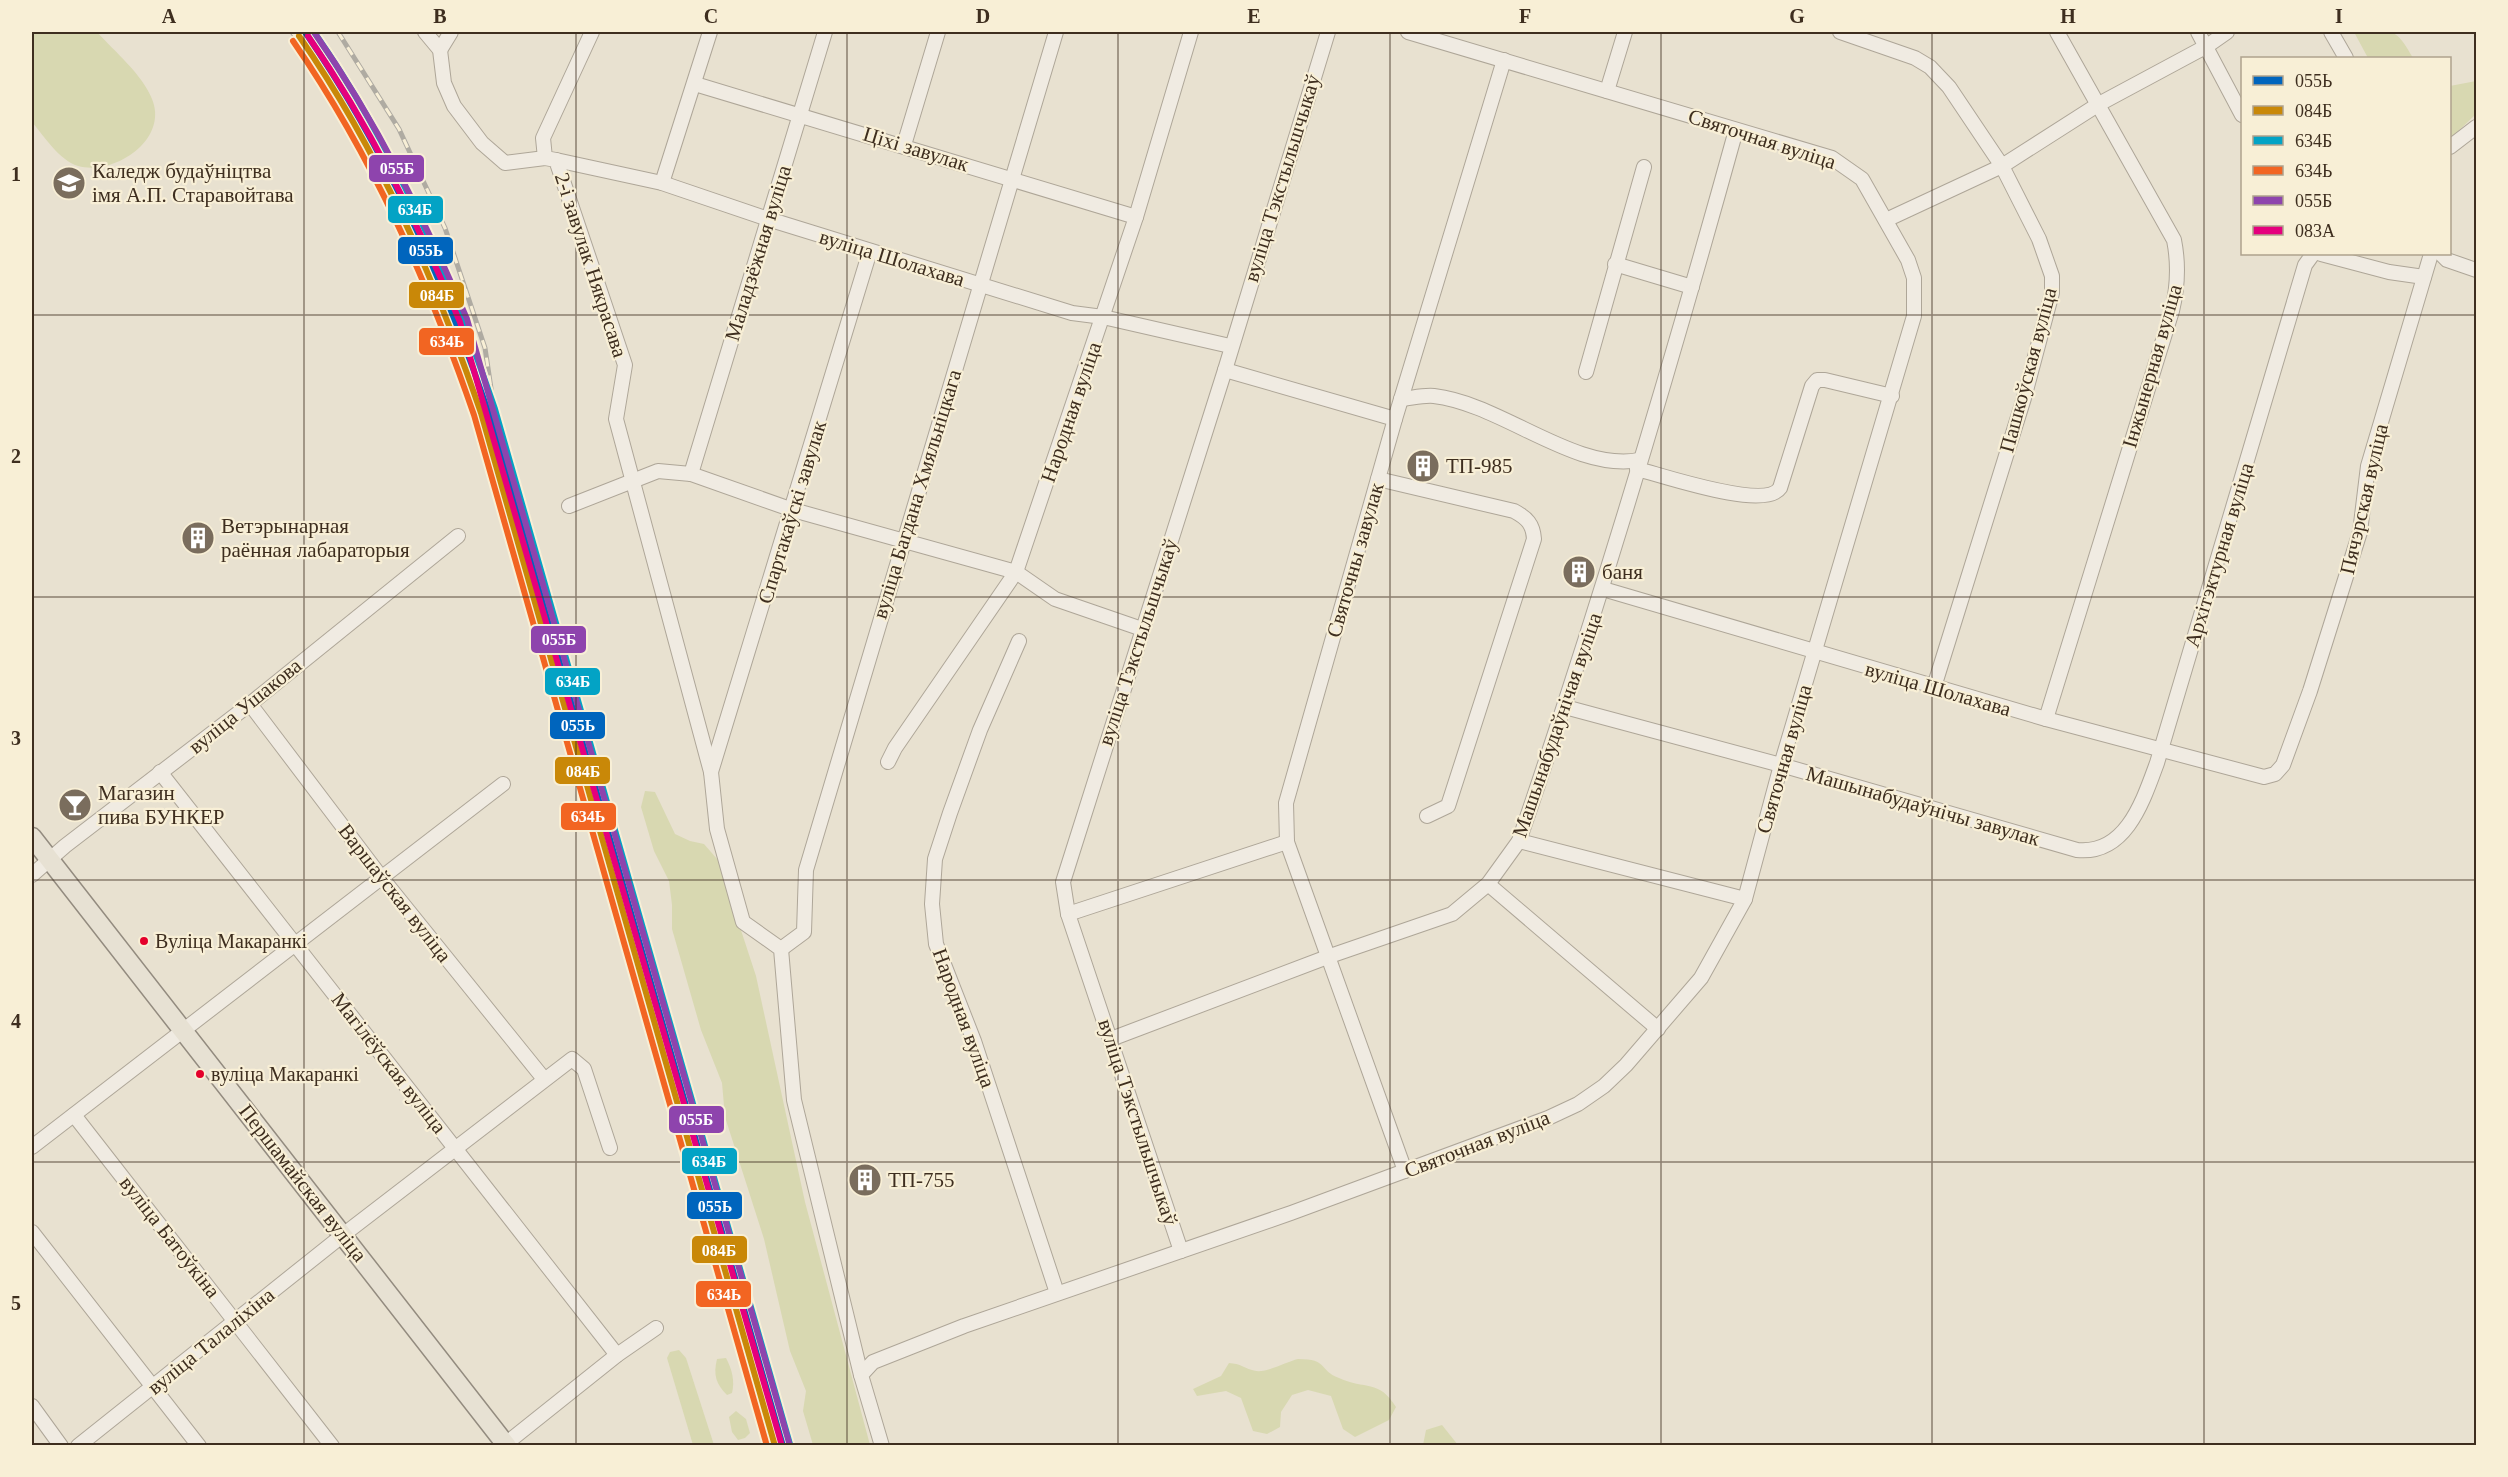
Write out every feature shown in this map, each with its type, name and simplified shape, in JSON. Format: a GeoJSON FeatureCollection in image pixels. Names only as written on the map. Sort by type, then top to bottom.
{"type":"FeatureCollection","features":[{"type":"Feature","properties":{"kind":"main road","name":"Першамайская вуліца"},"geometry":{"type":"LineString","coordinates":[[32,837],[505,1445]]}},
{"type":"Feature","properties":{"kind":"street"},"geometry":{"type":"LineString","coordinates":[[425,32],[440,50],[451,32]]}},
{"type":"Feature","properties":{"kind":"street","name":"2-і завулак Някрасава"},"geometry":{"type":"LineString","coordinates":[[592,32],[543,138],[625,364],[616,418],[711,772]]}},
{"type":"Feature","properties":{"kind":"street"},"geometry":{"type":"LineString","coordinates":[[662,183],[710,32]]}},
{"type":"Feature","properties":{"kind":"street","name":"Маладзёжная вуліца"},"geometry":{"type":"LineString","coordinates":[[691,474],[825,32]]}},
{"type":"Feature","properties":{"kind":"street"},"geometry":{"type":"LineString","coordinates":[[903,145],[938,32]]}},
{"type":"Feature","properties":{"kind":"street","name":"вуліца Багдана Хмяльніцкага"},"geometry":{"type":"LineString","coordinates":[[782,949],[804,932],[806,870],[902,541],[982,285],[1056,32]]}},
{"type":"Feature","properties":{"kind":"street","name":"Народная вуліца"},"geometry":{"type":"LineString","coordinates":[[888,762],[1016,572],[1136,218],[1191,32]]}},
{"type":"Feature","properties":{"kind":"street","name":"вуліца Тэкстыльшчыкаў"},"geometry":{"type":"LineString","coordinates":[[1181,1251],[1068,914],[1063,882],[1225,370],[1230,346],[1328,32]]}},
{"type":"Feature","properties":{"kind":"street","name":"Святочная вуліца"},"geometry":{"type":"LineString","coordinates":[[861,1375],[873,1362],[941,1335],[1405,1171],[1548,1118],[1578,1104],[1619,1072],[1701,978],[1745,899],[1781,765],[1914,316],[1915,294],[1908,260],[1862,179],[1832,158],[1408,32]]}},
{"type":"Feature","properties":{"kind":"street"},"geometry":{"type":"LineString","coordinates":[[1606,91],[1625,32]]}},
{"type":"Feature","properties":{"kind":"street","name":"Пашкоўская вуліца"},"geometry":{"type":"LineString","coordinates":[[1840,32],[1916,58],[1949,87],[2002,166],[2047,259],[2052,276],[2052,293],[2024,398],[1934,687]]}},
{"type":"Feature","properties":{"kind":"street","name":"Інжынерная вуліца"},"geometry":{"type":"LineString","coordinates":[[2046,719],[2177,291],[2178,263],[2174,240],[2057,32]]}},
{"type":"Feature","properties":{"kind":"street"},"geometry":{"type":"LineString","coordinates":[[2198,32],[2241,113]]}},
{"type":"Feature","properties":{"kind":"street"},"geometry":{"type":"LineString","coordinates":[[1886,220],[2002,166],[2099,104],[2207,46],[2227,32]]}},
{"type":"Feature","properties":{"kind":"street"},"geometry":{"type":"LineString","coordinates":[[2331,32],[2345,57]]}},
{"type":"Feature","properties":{"kind":"street","name":"вуліца Шолахава"},"geometry":{"type":"LineString","coordinates":[[440,50],[444,83],[454,106],[483,142],[505,163],[551,159],[662,183],[768,219],[1072,314],[1103,317],[1230,346]]}},
{"type":"Feature","properties":{"kind":"street","name":"Святочны завулак"},"geometry":{"type":"LineString","coordinates":[[1405,1171],[1330,956],[1287,842],[1286,803],[1395,419],[1504,60]]}},
{"type":"Feature","properties":{"kind":"street","name":"Ціхі завулак"},"geometry":{"type":"LineString","coordinates":[[695,84],[801,114],[1136,218]]}},
{"type":"Feature","properties":{"kind":"street"},"geometry":{"type":"LineString","coordinates":[[2451,146],[2476,127]]}},
{"type":"Feature","properties":{"kind":"street","name":"Машынабудаўнічая вуліца"},"geometry":{"type":"LineString","coordinates":[[1111,1039],[1330,956],[1452,914],[1488,884],[1519,842],[1603,590],[1736,130]]}},
{"type":"Feature","properties":{"kind":"street"},"geometry":{"type":"LineString","coordinates":[[1586,372],[1644,168]]}},
{"type":"Feature","properties":{"kind":"street","name":"Спартакаўскі завулак"},"geometry":{"type":"LineString","coordinates":[[711,772],[793,510],[870,251]]}},
{"type":"Feature","properties":{"kind":"street","name":"Архітэктурная вуліца"},"geometry":{"type":"LineString","coordinates":[[2107,846],[2124,832],[2142,802],[2161,749],[2305,265],[2312,255]]}},
{"type":"Feature","properties":{"kind":"street"},"geometry":{"type":"LineString","coordinates":[[2325,255],[2389,272],[2424,277]]}},
{"type":"Feature","properties":{"kind":"street","name":"Пячэрская вуліца"},"geometry":{"type":"LineString","coordinates":[[2275,774],[2283,765],[2310,691],[2360,532],[2368,466],[2431,255]]}},
{"type":"Feature","properties":{"kind":"street"},"geometry":{"type":"LineString","coordinates":[[2442,255],[2447,260],[2476,270]]}},
{"type":"Feature","properties":{"kind":"street"},"geometry":{"type":"LineString","coordinates":[[1615,264],[1692,287]]}},
{"type":"Feature","properties":{"kind":"street"},"geometry":{"type":"LineString","coordinates":[[1225,370],[1395,419]]}},
{"type":"Feature","properties":{"kind":"street"},"geometry":{"type":"LineString","coordinates":[[1401,399],[1432,396],[1464,404],[1486,410],[1596,459],[1638,464],[1740,495],[1765,497],[1776,493],[1780,488],[1812,386],[1817,380],[1892,396]]}},
{"type":"Feature","properties":{"kind":"street"},"geometry":{"type":"LineString","coordinates":[[569,506],[658,471],[691,474],[793,510],[1016,572],[1055,599],[1142,629]]}},
{"type":"Feature","properties":{"kind":"street"},"geometry":{"type":"LineString","coordinates":[[1378,479],[1514,511],[1524,516],[1533,527],[1534,539],[1448,806],[1427,816]]}},
{"type":"Feature","properties":{"kind":"street","name":"вуліца Ушакова"},"geometry":{"type":"LineString","coordinates":[[32,875],[51,861],[65,846],[250,704],[458,536]]}},
{"type":"Feature","properties":{"kind":"street","name":"вуліца Шолахава"},"geometry":{"type":"LineString","coordinates":[[1603,590],[2046,719],[2264,777],[2275,774]]}},
{"type":"Feature","properties":{"kind":"street","name":"Народная вуліца"},"geometry":{"type":"LineString","coordinates":[[1019,641],[980,730],[950,813],[935,859],[932,904],[936,944],[974,1041],[1058,1293]]}},
{"type":"Feature","properties":{"kind":"street","name":"Варшаўская вуліца"},"geometry":{"type":"LineString","coordinates":[[250,704],[381,877],[544,1079]]}},
{"type":"Feature","properties":{"kind":"street","name":"Машынабудаўнічы завулак"},"geometry":{"type":"LineString","coordinates":[[1564,707],[1781,765],[2077,850],[2091,852],[2107,846]]}},
{"type":"Feature","properties":{"kind":"street","name":"Магілёўская вуліца"},"geometry":{"type":"LineString","coordinates":[[160,772],[617,1355]]}},
{"type":"Feature","properties":{"kind":"street"},"geometry":{"type":"LineString","coordinates":[[711,772],[717,829],[743,922],[782,949],[794,1100],[861,1375],[882,1446]]}},
{"type":"Feature","properties":{"kind":"street"},"geometry":{"type":"LineString","coordinates":[[32,1148],[503,784]]}},
{"type":"Feature","properties":{"kind":"street"},"geometry":{"type":"LineString","coordinates":[[1068,914],[1287,842]]}},
{"type":"Feature","properties":{"kind":"street"},"geometry":{"type":"LineString","coordinates":[[1519,842],[1745,899]]}},
{"type":"Feature","properties":{"kind":"street"},"geometry":{"type":"LineString","coordinates":[[1488,884],[1658,1029]]}},
{"type":"Feature","properties":{"kind":"street","name":"вуліца Талаліхіна"},"geometry":{"type":"LineString","coordinates":[[78,1446],[154,1388],[343,1235],[572,1059],[584,1069],[610,1148]]}},
{"type":"Feature","properties":{"kind":"street","name":"вуліца Батоўкіна"},"geometry":{"type":"LineString","coordinates":[[74,1115],[237,1321],[332,1446]]}},
{"type":"Feature","properties":{"kind":"street"},"geometry":{"type":"LineString","coordinates":[[32,1232],[199,1446]]}},
{"type":"Feature","properties":{"kind":"street"},"geometry":{"type":"LineString","coordinates":[[505,1445],[617,1355],[656,1328]]}},
{"type":"Feature","properties":{"kind":"street"},"geometry":{"type":"LineString","coordinates":[[32,1407],[62,1446]]}},
{"type":"Feature","properties":{"kind":"green space","name":"Каледж будаўніцтва імя А.П. Старавойтава"},"geometry":{"type":"Polygon","coordinates":[[[32,32],[97,32],[135,72],[148,90],[155,114],[153,128],[146,141],[135,152],[107,166],[92,168],[71,163],[52,147],[32,122],[32,32]]]}},
{"type":"Feature","properties":{"kind":"green space"},"geometry":{"type":"Polygon","coordinates":[[[2354,32],[2390,32],[2401,39],[2412,57],[2367,57],[2354,32]]]}},
{"type":"Feature","properties":{"kind":"green space"},"geometry":{"type":"Polygon","coordinates":[[[2476,81],[2476,114],[2451,138],[2451,86],[2476,81]]]}},
{"type":"Feature","properties":{"kind":"green space"},"geometry":{"type":"Polygon","coordinates":[[[645,791],[655,792],[675,834],[704,844],[718,860],[756,976],[805,1202],[870,1445],[813,1445],[803,1411],[806,1391],[790,1351],[764,1239],[725,1117],[722,1083],[701,1030],[672,929],[669,881],[654,851],[641,807],[645,791]]]}},
{"type":"Feature","properties":{"kind":"green space"},"geometry":{"type":"Polygon","coordinates":[[[679,1350],[686,1358],[714,1445],[693,1445],[667,1358],[670,1352],[679,1350]]]}},
{"type":"Feature","properties":{"kind":"green space"},"geometry":{"type":"Polygon","coordinates":[[[726,1358],[733,1384],[732,1393],[727,1395],[718,1383],[715,1370],[717,1359],[726,1358]]]}},
{"type":"Feature","properties":{"kind":"green space"},"geometry":{"type":"Polygon","coordinates":[[[1298,1359],[1315,1361],[1332,1375],[1384,1392],[1396,1407],[1389,1420],[1355,1437],[1343,1429],[1331,1396],[1308,1390],[1292,1395],[1281,1412],[1280,1427],[1267,1434],[1253,1431],[1241,1398],[1226,1391],[1197,1396],[1193,1389],[1221,1376],[1229,1363],[1262,1371],[1298,1359]]]}},
{"type":"Feature","properties":{"kind":"green space"},"geometry":{"type":"Polygon","coordinates":[[[736,1411],[746,1419],[750,1433],[738,1440],[732,1432],[729,1417],[736,1411]]]}},
{"type":"Feature","properties":{"kind":"green space"},"geometry":{"type":"Polygon","coordinates":[[[1442,1425],[1458,1445],[1423,1445],[1426,1430],[1442,1425]]]}},
{"type":"Feature","properties":{"kind":"railway"},"geometry":{"type":"LineString","coordinates":[[292,32],[324,76],[378,167],[424,262],[462,362],[479,413],[775,1446]]}},
{"type":"Feature","properties":{"kind":"railway"},"geometry":{"type":"LineString","coordinates":[[338,32],[399,129],[445,228],[485,348],[495,415]]}},
{"type":"Feature","properties":{"kind":"transit line","name":"055Ь"},"geometry":{"type":"LineString","coordinates":[[305,32],[361,122],[410,215],[451,311],[488,411],[783,1446]]}},
{"type":"Feature","properties":{"kind":"transit line","name":"634Б"},"geometry":{"type":"LineString","coordinates":[[314,32],[370,121],[418,214],[459,310],[495,409],[790,1444]]}},
{"type":"Feature","properties":{"kind":"transit line","name":"055Б"},"geometry":{"type":"LineString","coordinates":[[314,32],[337,66],[398,171],[467,319],[790,1446]]}},
{"type":"Feature","properties":{"kind":"transit line","name":"084Б"},"geometry":{"type":"LineString","coordinates":[[299,36],[355,125],[403,218],[445,314],[481,413],[775,1446]]}},
{"type":"Feature","properties":{"kind":"transit line","name":"083А"},"geometry":{"type":"LineString","coordinates":[[308,36],[352,105],[391,175],[460,322],[782,1446]]}},
{"type":"Feature","properties":{"kind":"transit line","name":"634Ь"},"geometry":{"type":"LineString","coordinates":[[293,41],[349,130],[396,222],[438,317],[474,415],[767,1446]]}},
{"type":"Feature","properties":{"kind":"place","name":"Каледж будаўніцтва імя А.П. Старавойтава"},"geometry":{"type":"Point","coordinates":[69,183]}},
{"type":"Feature","properties":{"kind":"place","name":"ТП-985"},"geometry":{"type":"Point","coordinates":[1423,466]}},
{"type":"Feature","properties":{"kind":"place","name":"Ветэрынарная раённая лабараторыя"},"geometry":{"type":"Point","coordinates":[198,538]}},
{"type":"Feature","properties":{"kind":"place","name":"баня"},"geometry":{"type":"Point","coordinates":[1579,572]}},
{"type":"Feature","properties":{"kind":"place","name":"Магазин пива БУНКЕР"},"geometry":{"type":"Point","coordinates":[75,805]}},
{"type":"Feature","properties":{"kind":"place","name":"Вуліца Макаранкі"},"geometry":{"type":"Point","coordinates":[144,941]}},
{"type":"Feature","properties":{"kind":"place","name":"вуліца Макаранкі"},"geometry":{"type":"Point","coordinates":[200,1074]}},
{"type":"Feature","properties":{"kind":"place","name":"ТП-755"},"geometry":{"type":"Point","coordinates":[865,1180]}}]}
